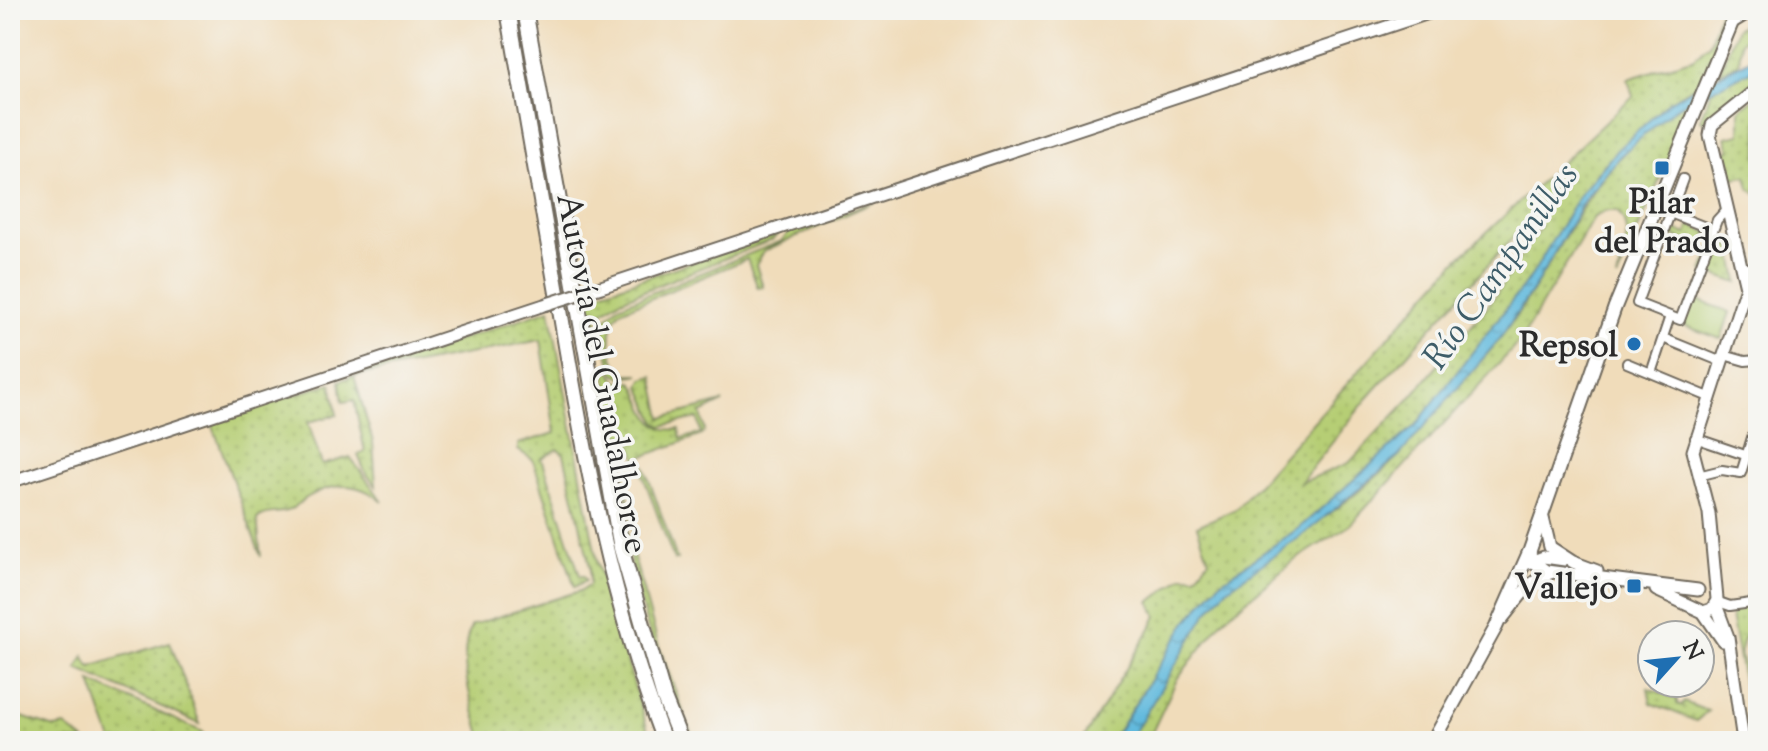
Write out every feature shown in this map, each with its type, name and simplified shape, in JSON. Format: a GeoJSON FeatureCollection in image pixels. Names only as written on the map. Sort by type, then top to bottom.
{"type":"FeatureCollection","features":[{"type":"Feature","properties":{"kind":"highway","name":"Autovía del Guadalhorce"},"geometry":{"type":"LineString","coordinates":[[508,10],[579,422],[606,552],[624,629],[664,741]]}},
{"type":"Feature","properties":{"kind":"highway","name":"Autovía del Guadalhorce"},"geometry":{"type":"LineString","coordinates":[[525,10],[621,548],[664,698],[681,741]]}},
{"type":"Feature","properties":{"kind":"main road"},"geometry":{"type":"LineString","coordinates":[[1433,741],[1496,627],[1528,559],[1615,307],[1737,10]]}},
{"type":"Feature","properties":{"kind":"street"},"geometry":{"type":"LineString","coordinates":[[10,482],[1438,10]]}},
{"type":"Feature","properties":{"kind":"street"},"geometry":{"type":"LineString","coordinates":[[1730,26],[1751,10]]}},
{"type":"Feature","properties":{"kind":"street"},"geometry":{"type":"LineString","coordinates":[[1743,741],[1730,655],[1716,599],[1709,513],[1693,451],[1695,437],[1743,304],[1746,284],[1710,135],[1712,125],[1758,88]]}},
{"type":"Feature","properties":{"kind":"street"},"geometry":{"type":"LineString","coordinates":[[1683,179],[1637,303],[1680,320],[1713,230],[1723,210],[1728,208]]}},
{"type":"Feature","properties":{"kind":"street"},"geometry":{"type":"LineString","coordinates":[[1670,213],[1713,230]]}},
{"type":"Feature","properties":{"kind":"street"},"geometry":{"type":"LineString","coordinates":[[1743,269],[1758,266]]}},
{"type":"Feature","properties":{"kind":"street"},"geometry":{"type":"LineString","coordinates":[[1746,284],[1758,279]]}},
{"type":"Feature","properties":{"kind":"street"},"geometry":{"type":"LineString","coordinates":[[1651,373],[1670,316]]}},
{"type":"Feature","properties":{"kind":"street"},"geometry":{"type":"LineString","coordinates":[[1663,338],[1723,359],[1758,360]]}},
{"type":"Feature","properties":{"kind":"street"},"geometry":{"type":"LineString","coordinates":[[1627,363],[1709,397]]}},
{"type":"Feature","properties":{"kind":"street"},"geometry":{"type":"LineString","coordinates":[[1698,476],[1722,470],[1741,473],[1758,418]]}},
{"type":"Feature","properties":{"kind":"street"},"geometry":{"type":"LineString","coordinates":[[1695,437],[1745,455]]}},
{"type":"Feature","properties":{"kind":"street"},"geometry":{"type":"LineString","coordinates":[[1543,513],[1543,530],[1550,547],[1573,562]]}},
{"type":"Feature","properties":{"kind":"street"},"geometry":{"type":"LineString","coordinates":[[1528,559],[1544,557],[1573,562],[1616,578]]}},
{"type":"Feature","properties":{"kind":"street"},"geometry":{"type":"LineString","coordinates":[[1528,559],[1538,568],[1553,572],[1711,590],[1716,599],[1730,606],[1758,602]]}},
{"type":"Feature","properties":{"kind":"street"},"geometry":{"type":"LineString","coordinates":[[1713,567],[1693,599],[1730,655]]}},
{"type":"Feature","properties":{"kind":"street"},"geometry":{"type":"LineString","coordinates":[[1496,627],[1524,590],[1538,578],[1553,572]]}},
{"type":"Feature","properties":{"kind":"street"},"geometry":{"type":"LineString","coordinates":[[1641,583],[1700,611],[1712,609],[1716,599]]}},
{"type":"Feature","properties":{"kind":"green space"},"geometry":{"type":"Polygon","coordinates":[[[1720,10],[1726,10],[1729,15],[1701,82],[1670,101],[1617,150],[1580,194],[1532,275],[1416,425],[1299,528],[1219,583],[1186,623],[1112,741],[1082,741],[1157,616],[1150,602],[1183,576],[1196,576],[1209,560],[1197,526],[1236,509],[1458,259],[1633,96],[1628,79],[1694,58],[1710,43],[1720,10]],[[1541,226],[1515,235],[1367,399],[1300,483],[1349,463],[1409,400],[1491,302],[1541,226]]]}},
{"type":"Feature","properties":{"kind":"green space"},"geometry":{"type":"Polygon","coordinates":[[[1758,16],[1758,30],[1741,41],[1739,63],[1719,73],[1737,28],[1758,16]]]}},
{"type":"Feature","properties":{"kind":"green space"},"geometry":{"type":"Polygon","coordinates":[[[1758,67],[1758,82],[1703,122],[1700,119],[1712,89],[1758,67]]]}},
{"type":"Feature","properties":{"kind":"green space"},"geometry":{"type":"Polygon","coordinates":[[[1758,96],[1758,195],[1749,188],[1746,176],[1728,179],[1721,153],[1730,150],[1726,137],[1740,134],[1740,109],[1758,96]]]}},
{"type":"Feature","properties":{"kind":"green space"},"geometry":{"type":"Polygon","coordinates":[[[1695,97],[1617,279],[1626,244],[1625,226],[1617,211],[1606,211],[1594,217],[1521,340],[1349,526],[1295,560],[1223,620],[1177,679],[1148,741],[1129,741],[1189,638],[1216,600],[1249,571],[1360,491],[1406,447],[1499,340],[1605,176],[1659,120],[1695,97]]]}},
{"type":"Feature","properties":{"kind":"green space"},"geometry":{"type":"Polygon","coordinates":[[[874,202],[764,251],[756,265],[763,287],[758,288],[747,259],[620,311],[612,325],[612,352],[624,374],[640,374],[623,377],[614,373],[605,344],[603,322],[618,306],[782,241],[791,229],[874,202]]]}},
{"type":"Feature","properties":{"kind":"green space"},"geometry":{"type":"Polygon","coordinates":[[[1690,225],[1708,232],[1703,246],[1667,234],[1669,228],[1687,234],[1690,225]]]}},
{"type":"Feature","properties":{"kind":"green space"},"geometry":{"type":"Polygon","coordinates":[[[778,234],[772,240],[618,301],[597,316],[602,401],[629,540],[659,647],[694,741],[687,741],[649,634],[635,579],[580,299],[778,234]]]}},
{"type":"Feature","properties":{"kind":"green space"},"geometry":{"type":"Polygon","coordinates":[[[1715,240],[1732,246],[1738,283],[1703,271],[1715,240]]]}},
{"type":"Feature","properties":{"kind":"green space"},"geometry":{"type":"Polygon","coordinates":[[[1692,298],[1730,312],[1721,339],[1682,325],[1692,298]]]}},
{"type":"Feature","properties":{"kind":"green space"},"geometry":{"type":"Polygon","coordinates":[[[550,309],[597,562],[651,741],[483,741],[475,713],[465,668],[467,638],[472,625],[580,591],[590,584],[590,567],[564,454],[558,449],[542,458],[580,576],[586,580],[575,587],[533,460],[518,450],[518,444],[555,433],[541,340],[354,376],[373,442],[376,486],[365,472],[358,455],[365,452],[354,400],[343,402],[340,381],[353,376],[550,309]]]}},
{"type":"Feature","properties":{"kind":"green space"},"geometry":{"type":"Polygon","coordinates":[[[605,364],[617,382],[632,382],[655,424],[669,430],[679,429],[681,439],[701,433],[698,418],[662,426],[656,422],[640,386],[643,379],[653,376],[662,418],[723,402],[701,413],[705,430],[702,435],[641,457],[677,559],[674,560],[629,437],[621,435],[619,443],[635,537],[611,427],[605,364]]]}},
{"type":"Feature","properties":{"kind":"green space"},"geometry":{"type":"Polygon","coordinates":[[[331,383],[337,415],[308,422],[322,465],[350,457],[383,502],[356,487],[338,486],[318,492],[290,510],[264,515],[257,519],[261,557],[211,421],[331,383]]]}},
{"type":"Feature","properties":{"kind":"green space"},"geometry":{"type":"Polygon","coordinates":[[[1755,442],[1758,445],[1758,490],[1750,486],[1757,469],[1745,462],[1755,442]]]}},
{"type":"Feature","properties":{"kind":"green space"},"geometry":{"type":"Polygon","coordinates":[[[1758,606],[1758,628],[1749,630],[1741,649],[1744,668],[1758,702],[1758,741],[1754,741],[1731,610],[1758,606]]]}},
{"type":"Feature","properties":{"kind":"green space"},"geometry":{"type":"Polygon","coordinates":[[[170,642],[200,724],[77,669],[84,656],[90,667],[170,642]]]}},
{"type":"Feature","properties":{"kind":"green space"},"geometry":{"type":"Polygon","coordinates":[[[91,682],[203,732],[206,741],[112,741],[91,682]]]}},
{"type":"Feature","properties":{"kind":"green space"},"geometry":{"type":"Polygon","coordinates":[[[1650,699],[1677,699],[1677,704],[1682,706],[1684,702],[1708,711],[1696,721],[1651,703],[1650,699]]]}},
{"type":"Feature","properties":{"kind":"green space"},"geometry":{"type":"Polygon","coordinates":[[[10,713],[55,728],[65,726],[85,741],[10,741],[10,713]]]}},
{"type":"Feature","properties":{"kind":"water"},"geometry":{"type":"Polygon","coordinates":[[[1758,55],[1758,67],[1674,109],[1620,156],[1585,199],[1539,280],[1499,340],[1399,456],[1303,535],[1226,590],[1207,613],[1129,741],[1112,741],[1186,623],[1219,583],[1299,528],[1416,425],[1532,275],[1580,194],[1617,150],[1670,101],[1758,55]]]}},
{"type":"Feature","properties":{"kind":"place","name":"Pilar del Prado"},"geometry":{"type":"Point","coordinates":[1662,168]}},
{"type":"Feature","properties":{"kind":"place","name":"Repsol"},"geometry":{"type":"Point","coordinates":[1634,344]}},
{"type":"Feature","properties":{"kind":"place","name":"Vallejo"},"geometry":{"type":"Point","coordinates":[1634,586]}},
{"type":"Feature","properties":{"kind":"water label","name":"Río Campanillas"},"geometry":{"type":"Point","coordinates":[1499,265]}}]}
